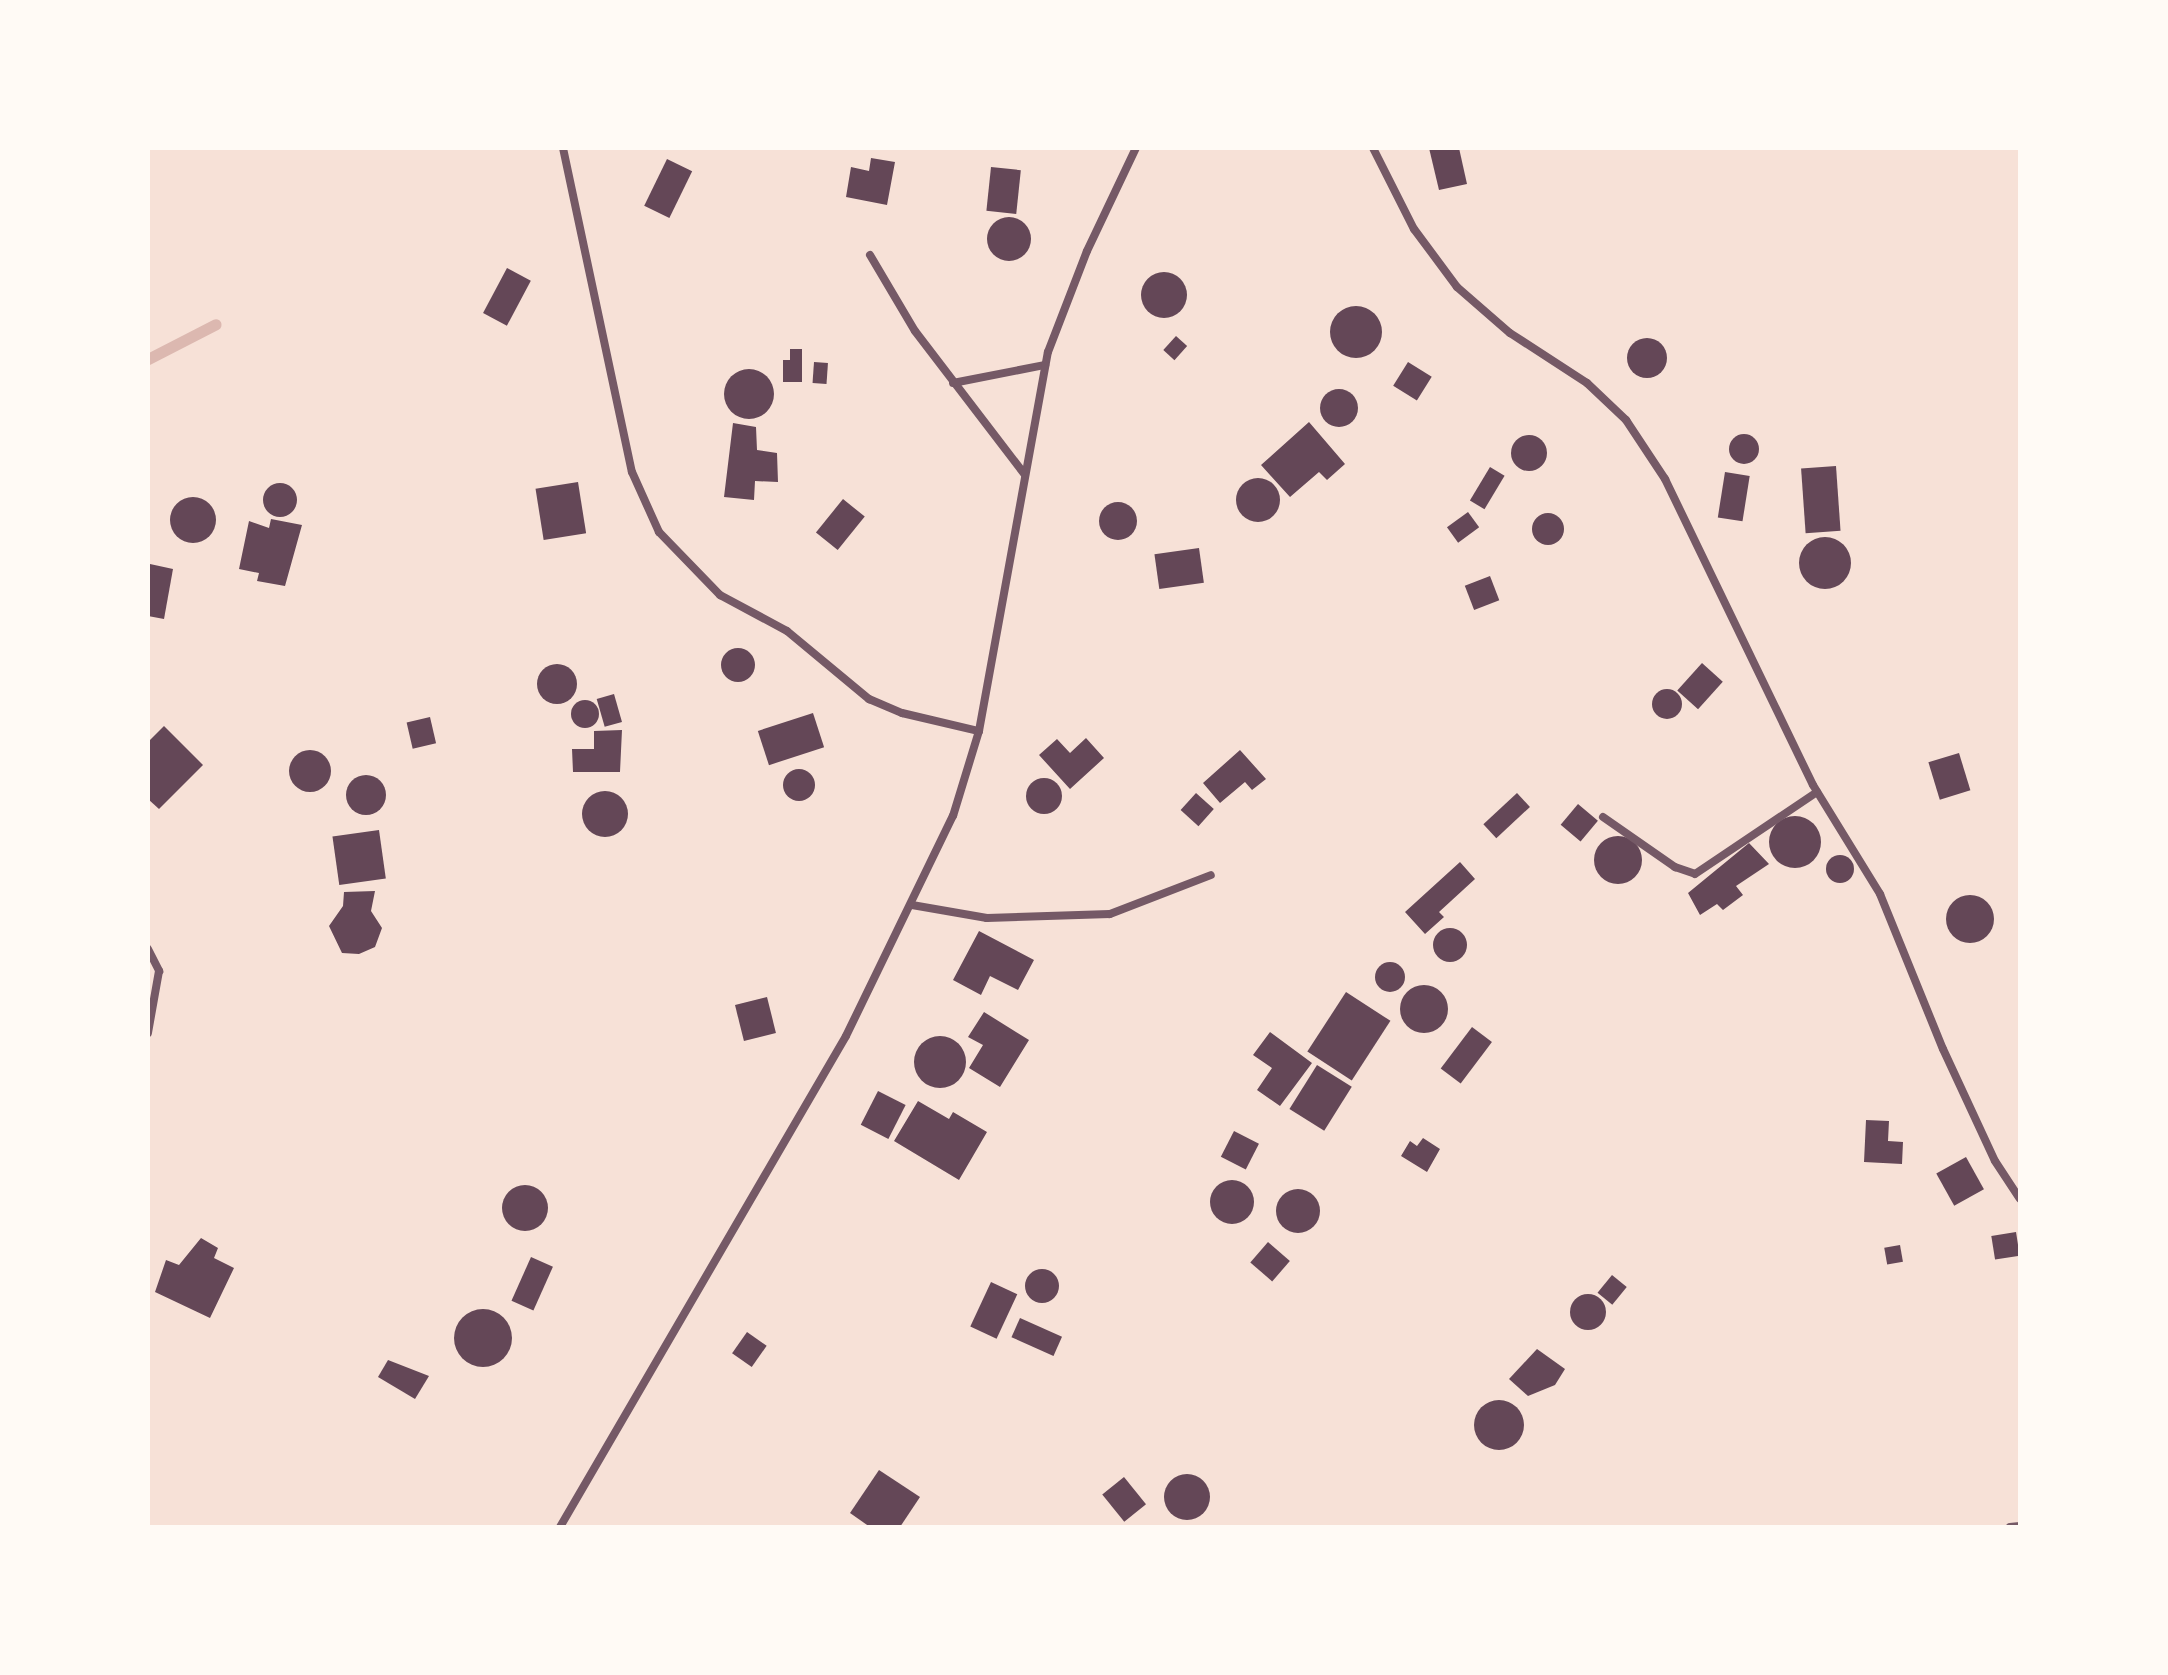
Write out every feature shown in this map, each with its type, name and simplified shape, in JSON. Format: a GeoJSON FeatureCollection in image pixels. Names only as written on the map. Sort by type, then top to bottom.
{"type":"FeatureCollection","features":[{"type":"Feature","properties":{"kind":"street"},"geometry":{"type":"LineString","coordinates":[[563,148],[632,472],[659,532],[720,595],[787,631],[869,699],[902,713],[979,731]]}},
{"type":"Feature","properties":{"kind":"street"},"geometry":{"type":"LineString","coordinates":[[560,1527],[786,1142],[912,905],[953,816],[979,731],[1045,365],[1087,251],[1136,148]]}},
{"type":"Feature","properties":{"kind":"street"},"geometry":{"type":"LineString","coordinates":[[1373,148],[1422,242],[1457,287],[1510,333],[1587,383],[1626,420],[1665,479],[1817,792],[1880,894],[1943,1049],[1995,1161],[2020,1199]]}},
{"type":"Feature","properties":{"kind":"street"},"geometry":{"type":"LineString","coordinates":[[870,255],[953,383],[1025,475]]}},
{"type":"Feature","properties":{"kind":"street"},"geometry":{"type":"LineString","coordinates":[[953,383],[1045,365]]}},
{"type":"Feature","properties":{"kind":"street"},"geometry":{"type":"LineString","coordinates":[[1603,817],[1675,867],[1695,874],[1817,792]]}},
{"type":"Feature","properties":{"kind":"street"},"geometry":{"type":"LineString","coordinates":[[912,905],[987,918],[1110,914],[1211,875]]}},
{"type":"Feature","properties":{"kind":"street"},"geometry":{"type":"LineString","coordinates":[[148,949],[159,971],[148,1033]]}},
{"type":"Feature","properties":{"kind":"street"},"geometry":{"type":"LineString","coordinates":[[2010,1527],[2020,1526]]}},
{"type":"Feature","properties":{"kind":"building"},"geometry":{"type":"Polygon","coordinates":[[[1429,148],[1459,148],[1467,184],[1439,190],[1429,148]]]}},
{"type":"Feature","properties":{"kind":"building"},"geometry":{"type":"Polygon","coordinates":[[[871,158],[895,162],[887,205],[846,197],[851,167],[869,171],[871,158]]]}},
{"type":"Feature","properties":{"kind":"building"},"geometry":{"type":"Polygon","coordinates":[[[667,159],[692,171],[669,218],[644,206],[667,159]]]}},
{"type":"Feature","properties":{"kind":"building"},"geometry":{"type":"Polygon","coordinates":[[[991,167],[1021,170],[1016,214],[986,211],[991,167]]]}},
{"type":"Feature","properties":{"kind":"building"},"geometry":{"type":"Polygon","coordinates":[[[1009,217],[1024,224],[1031,239],[1024,254],[1009,261],[994,254],[987,239],[994,224],[1009,217]]]}},
{"type":"Feature","properties":{"kind":"building"},"geometry":{"type":"Polygon","coordinates":[[[507,268],[531,281],[507,326],[483,313],[507,268]]]}},
{"type":"Feature","properties":{"kind":"building"},"geometry":{"type":"Polygon","coordinates":[[[1164,272],[1180,279],[1187,295],[1180,311],[1164,318],[1148,311],[1141,295],[1148,279],[1164,272]]]}},
{"type":"Feature","properties":{"kind":"building"},"geometry":{"type":"Polygon","coordinates":[[[1356,306],[1374,314],[1382,332],[1374,350],[1356,358],[1338,350],[1330,332],[1338,314],[1356,306]]]}},
{"type":"Feature","properties":{"kind":"building"},"geometry":{"type":"Polygon","coordinates":[[[1176,336],[1187,346],[1174,360],[1163,350],[1176,336]]]}},
{"type":"Feature","properties":{"kind":"building"},"geometry":{"type":"Polygon","coordinates":[[[1647,338],[1661,344],[1667,358],[1661,372],[1647,378],[1633,372],[1627,358],[1633,344],[1647,338]]]}},
{"type":"Feature","properties":{"kind":"building"},"geometry":{"type":"Polygon","coordinates":[[[790,349],[802,349],[802,382],[783,382],[783,360],[790,360],[790,349]]]}},
{"type":"Feature","properties":{"kind":"building"},"geometry":{"type":"Polygon","coordinates":[[[814,362],[828,363],[827,384],[813,383],[814,362]]]}},
{"type":"Feature","properties":{"kind":"building"},"geometry":{"type":"Polygon","coordinates":[[[1408,362],[1432,377],[1417,401],[1393,386],[1408,362]]]}},
{"type":"Feature","properties":{"kind":"building"},"geometry":{"type":"Polygon","coordinates":[[[749,369],[767,376],[774,394],[767,412],[749,419],[731,412],[724,394],[731,376],[749,369]]]}},
{"type":"Feature","properties":{"kind":"building"},"geometry":{"type":"Polygon","coordinates":[[[1339,389],[1353,394],[1358,408],[1353,422],[1339,427],[1325,422],[1320,408],[1325,394],[1339,389]]]}},
{"type":"Feature","properties":{"kind":"building"},"geometry":{"type":"Polygon","coordinates":[[[1309,422],[1345,464],[1327,480],[1319,472],[1290,497],[1261,465],[1309,422]]]}},
{"type":"Feature","properties":{"kind":"building"},"geometry":{"type":"Polygon","coordinates":[[[733,423],[756,427],[757,450],[777,453],[778,482],[755,481],[754,500],[724,497],[733,423]]]}},
{"type":"Feature","properties":{"kind":"building"},"geometry":{"type":"Polygon","coordinates":[[[1744,434],[1755,438],[1759,449],[1755,460],[1744,464],[1733,460],[1729,449],[1733,438],[1744,434]]]}},
{"type":"Feature","properties":{"kind":"building"},"geometry":{"type":"Polygon","coordinates":[[[1529,435],[1541,441],[1547,453],[1541,465],[1529,471],[1517,465],[1511,453],[1517,441],[1529,435]]]}},
{"type":"Feature","properties":{"kind":"building"},"geometry":{"type":"Polygon","coordinates":[[[1836,466],[1841,531],[1806,533],[1801,468],[1836,466]]]}},
{"type":"Feature","properties":{"kind":"building"},"geometry":{"type":"Polygon","coordinates":[[[1490,467],[1505,476],[1484,509],[1470,500],[1490,467]]]}},
{"type":"Feature","properties":{"kind":"building"},"geometry":{"type":"Polygon","coordinates":[[[1725,472],[1750,476],[1742,521],[1718,517],[1725,472]]]}},
{"type":"Feature","properties":{"kind":"building"},"geometry":{"type":"Polygon","coordinates":[[[1258,478],[1273,485],[1280,500],[1273,515],[1258,522],[1243,515],[1236,500],[1243,485],[1258,478]]]}},
{"type":"Feature","properties":{"kind":"building"},"geometry":{"type":"Polygon","coordinates":[[[578,482],[586,533],[544,540],[536,489],[578,482]]]}},
{"type":"Feature","properties":{"kind":"building"},"geometry":{"type":"Polygon","coordinates":[[[280,483],[292,488],[297,500],[292,512],[280,517],[268,512],[263,500],[268,488],[280,483]]]}},
{"type":"Feature","properties":{"kind":"building"},"geometry":{"type":"Polygon","coordinates":[[[193,497],[209,504],[216,520],[209,536],[193,543],[177,536],[170,520],[177,504],[193,497]]]}},
{"type":"Feature","properties":{"kind":"building"},"geometry":{"type":"Polygon","coordinates":[[[843,499],[865,517],[838,550],[816,532],[843,499]]]}},
{"type":"Feature","properties":{"kind":"building"},"geometry":{"type":"Polygon","coordinates":[[[1118,502],[1132,507],[1137,521],[1132,535],[1118,540],[1104,535],[1099,521],[1104,507],[1118,502]]]}},
{"type":"Feature","properties":{"kind":"building"},"geometry":{"type":"Polygon","coordinates":[[[1468,512],[1479,527],[1458,543],[1447,527],[1468,512]]]}},
{"type":"Feature","properties":{"kind":"building"},"geometry":{"type":"Polygon","coordinates":[[[1548,513],[1559,518],[1564,529],[1559,540],[1548,545],[1537,540],[1532,529],[1537,518],[1548,513]]]}},
{"type":"Feature","properties":{"kind":"building"},"geometry":{"type":"Polygon","coordinates":[[[271,519],[302,525],[285,586],[257,581],[259,573],[239,569],[249,521],[269,528],[271,519]]]}},
{"type":"Feature","properties":{"kind":"building"},"geometry":{"type":"Polygon","coordinates":[[[1825,537],[1843,545],[1851,563],[1843,581],[1825,589],[1807,581],[1799,563],[1807,545],[1825,537]]]}},
{"type":"Feature","properties":{"kind":"building"},"geometry":{"type":"Polygon","coordinates":[[[1199,548],[1204,583],[1159,589],[1154,554],[1199,548]]]}},
{"type":"Feature","properties":{"kind":"building"},"geometry":{"type":"Polygon","coordinates":[[[150,564],[173,569],[164,619],[148,616],[150,564]]]}},
{"type":"Feature","properties":{"kind":"building"},"geometry":{"type":"Polygon","coordinates":[[[1490,576],[1499,600],[1474,610],[1465,586],[1490,576]]]}},
{"type":"Feature","properties":{"kind":"building"},"geometry":{"type":"Polygon","coordinates":[[[738,648],[750,653],[755,665],[750,677],[738,682],[726,677],[721,665],[726,653],[738,648]]]}},
{"type":"Feature","properties":{"kind":"building"},"geometry":{"type":"Polygon","coordinates":[[[1702,663],[1723,682],[1698,709],[1677,690],[1702,663]]]}},
{"type":"Feature","properties":{"kind":"building"},"geometry":{"type":"Polygon","coordinates":[[[557,664],[571,670],[577,684],[571,698],[557,704],[543,698],[537,684],[543,670],[557,664]]]}},
{"type":"Feature","properties":{"kind":"building"},"geometry":{"type":"Polygon","coordinates":[[[1667,689],[1678,693],[1682,704],[1678,715],[1667,719],[1656,715],[1652,704],[1656,693],[1667,689]]]}},
{"type":"Feature","properties":{"kind":"building"},"geometry":{"type":"Polygon","coordinates":[[[614,694],[622,722],[605,727],[597,699],[614,694]]]}},
{"type":"Feature","properties":{"kind":"building"},"geometry":{"type":"Polygon","coordinates":[[[585,700],[595,704],[599,714],[595,724],[585,728],[575,724],[571,714],[575,704],[585,700]]]}},
{"type":"Feature","properties":{"kind":"building"},"geometry":{"type":"Polygon","coordinates":[[[813,713],[824,747],[769,765],[758,731],[813,713]]]}},
{"type":"Feature","properties":{"kind":"building"},"geometry":{"type":"Polygon","coordinates":[[[430,717],[436,743],[413,749],[407,722],[430,717]]]}},
{"type":"Feature","properties":{"kind":"building"},"geometry":{"type":"Polygon","coordinates":[[[164,726],[203,765],[159,809],[148,799],[148,742],[164,726]]]}},
{"type":"Feature","properties":{"kind":"building"},"geometry":{"type":"Polygon","coordinates":[[[622,730],[620,772],[573,772],[572,749],[594,749],[594,731],[622,730]]]}},
{"type":"Feature","properties":{"kind":"building"},"geometry":{"type":"Polygon","coordinates":[[[1086,738],[1104,758],[1070,789],[1039,755],[1057,739],[1070,753],[1086,738]]]}},
{"type":"Feature","properties":{"kind":"building"},"geometry":{"type":"Polygon","coordinates":[[[310,750],[325,756],[331,771],[325,786],[310,792],[295,786],[289,771],[295,756],[310,750]]]}},
{"type":"Feature","properties":{"kind":"building"},"geometry":{"type":"Polygon","coordinates":[[[1240,750],[1266,779],[1252,790],[1245,782],[1220,803],[1203,783],[1240,750]]]}},
{"type":"Feature","properties":{"kind":"building"},"geometry":{"type":"Polygon","coordinates":[[[1959,753],[1970,790],[1940,800],[1928,762],[1959,753]]]}},
{"type":"Feature","properties":{"kind":"building"},"geometry":{"type":"Polygon","coordinates":[[[799,769],[810,774],[815,785],[810,796],[799,801],[788,796],[783,785],[788,774],[799,769]]]}},
{"type":"Feature","properties":{"kind":"building"},"geometry":{"type":"Polygon","coordinates":[[[366,775],[380,781],[386,795],[380,809],[366,815],[352,809],[346,795],[352,781],[366,775]]]}},
{"type":"Feature","properties":{"kind":"building"},"geometry":{"type":"Polygon","coordinates":[[[1044,778],[1057,783],[1062,796],[1057,809],[1044,814],[1031,809],[1026,796],[1031,783],[1044,778]]]}},
{"type":"Feature","properties":{"kind":"building"},"geometry":{"type":"Polygon","coordinates":[[[605,791],[621,798],[628,814],[621,830],[605,837],[589,830],[582,814],[589,798],[605,791]]]}},
{"type":"Feature","properties":{"kind":"building"},"geometry":{"type":"Polygon","coordinates":[[[1196,793],[1214,809],[1198,826],[1181,810],[1196,793]]]}},
{"type":"Feature","properties":{"kind":"building"},"geometry":{"type":"Polygon","coordinates":[[[1517,793],[1530,807],[1496,838],[1483,824],[1517,793]]]}},
{"type":"Feature","properties":{"kind":"building"},"geometry":{"type":"Polygon","coordinates":[[[1578,804],[1598,821],[1581,841],[1561,825],[1578,804]]]}},
{"type":"Feature","properties":{"kind":"building"},"geometry":{"type":"Polygon","coordinates":[[[1795,816],[1813,824],[1821,842],[1813,860],[1795,868],[1777,860],[1769,842],[1777,824],[1795,816]]]}},
{"type":"Feature","properties":{"kind":"building"},"geometry":{"type":"Polygon","coordinates":[[[379,830],[386,879],[339,885],[332,837],[379,830]]]}},
{"type":"Feature","properties":{"kind":"building"},"geometry":{"type":"Polygon","coordinates":[[[1618,836],[1635,843],[1642,860],[1635,877],[1618,884],[1601,877],[1594,860],[1601,843],[1618,836]]]}},
{"type":"Feature","properties":{"kind":"building"},"geometry":{"type":"Polygon","coordinates":[[[1749,843],[1769,864],[1736,886],[1743,895],[1723,910],[1717,904],[1700,915],[1688,893],[1749,843]]]}},
{"type":"Feature","properties":{"kind":"building"},"geometry":{"type":"Polygon","coordinates":[[[1840,855],[1850,859],[1854,869],[1850,879],[1840,883],[1830,879],[1826,869],[1830,859],[1840,855]]]}},
{"type":"Feature","properties":{"kind":"building"},"geometry":{"type":"Polygon","coordinates":[[[1460,862],[1475,879],[1439,912],[1444,917],[1425,934],[1405,912],[1460,862]]]}},
{"type":"Feature","properties":{"kind":"building"},"geometry":{"type":"Polygon","coordinates":[[[375,891],[371,911],[382,928],[375,947],[359,954],[342,953],[329,926],[343,906],[344,892],[375,891]]]}},
{"type":"Feature","properties":{"kind":"building"},"geometry":{"type":"Polygon","coordinates":[[[1970,895],[1987,902],[1994,919],[1987,936],[1970,943],[1953,936],[1946,919],[1953,902],[1970,895]]]}},
{"type":"Feature","properties":{"kind":"building"},"geometry":{"type":"Polygon","coordinates":[[[1450,928],[1462,933],[1467,945],[1462,957],[1450,962],[1438,957],[1433,945],[1438,933],[1450,928]]]}},
{"type":"Feature","properties":{"kind":"building"},"geometry":{"type":"Polygon","coordinates":[[[979,931],[1034,960],[1018,990],[990,976],[981,995],[953,980],[979,931]]]}},
{"type":"Feature","properties":{"kind":"building"},"geometry":{"type":"Polygon","coordinates":[[[1390,962],[1401,966],[1405,977],[1401,988],[1390,992],[1379,988],[1375,977],[1379,966],[1390,962]]]}},
{"type":"Feature","properties":{"kind":"building"},"geometry":{"type":"Polygon","coordinates":[[[1424,985],[1441,992],[1448,1009],[1441,1026],[1424,1033],[1407,1026],[1400,1009],[1407,992],[1424,985]]]}},
{"type":"Feature","properties":{"kind":"building"},"geometry":{"type":"Polygon","coordinates":[[[1346,992],[1390,1021],[1352,1080],[1307,1052],[1346,992]]]}},
{"type":"Feature","properties":{"kind":"building"},"geometry":{"type":"Polygon","coordinates":[[[767,997],[776,1033],[744,1041],[735,1005],[767,997]]]}},
{"type":"Feature","properties":{"kind":"building"},"geometry":{"type":"Polygon","coordinates":[[[984,1012],[1029,1040],[1000,1087],[969,1068],[983,1045],[968,1037],[984,1012]]]}},
{"type":"Feature","properties":{"kind":"building"},"geometry":{"type":"Polygon","coordinates":[[[1472,1027],[1492,1042],[1461,1084],[1441,1069],[1472,1027]]]}},
{"type":"Feature","properties":{"kind":"building"},"geometry":{"type":"Polygon","coordinates":[[[1270,1032],[1312,1063],[1280,1106],[1257,1090],[1272,1068],[1253,1055],[1270,1032]]]}},
{"type":"Feature","properties":{"kind":"building"},"geometry":{"type":"Polygon","coordinates":[[[940,1036],[958,1044],[966,1062],[958,1080],[940,1088],[922,1080],[914,1062],[922,1044],[940,1036]]]}},
{"type":"Feature","properties":{"kind":"building"},"geometry":{"type":"Polygon","coordinates":[[[1317,1065],[1352,1087],[1324,1131],[1289,1109],[1317,1065]]]}},
{"type":"Feature","properties":{"kind":"building"},"geometry":{"type":"Polygon","coordinates":[[[878,1091],[906,1105],[888,1139],[861,1125],[878,1091]]]}},
{"type":"Feature","properties":{"kind":"building"},"geometry":{"type":"Polygon","coordinates":[[[918,1101],[949,1119],[953,1112],[987,1132],[959,1180],[894,1141],[918,1101]]]}},
{"type":"Feature","properties":{"kind":"building"},"geometry":{"type":"Polygon","coordinates":[[[1866,1120],[1889,1121],[1888,1141],[1903,1142],[1902,1164],[1864,1162],[1866,1120]]]}},
{"type":"Feature","properties":{"kind":"building"},"geometry":{"type":"Polygon","coordinates":[[[1234,1131],[1259,1144],[1246,1170],[1221,1157],[1234,1131]]]}},
{"type":"Feature","properties":{"kind":"building"},"geometry":{"type":"Polygon","coordinates":[[[1423,1138],[1440,1149],[1427,1172],[1401,1156],[1410,1141],[1417,1146],[1423,1138]]]}},
{"type":"Feature","properties":{"kind":"building"},"geometry":{"type":"Polygon","coordinates":[[[1966,1157],[1984,1189],[1954,1206],[1936,1173],[1966,1157]]]}},
{"type":"Feature","properties":{"kind":"building"},"geometry":{"type":"Polygon","coordinates":[[[1232,1180],[1247,1187],[1254,1202],[1247,1217],[1232,1224],[1217,1217],[1210,1202],[1217,1187],[1232,1180]]]}},
{"type":"Feature","properties":{"kind":"building"},"geometry":{"type":"Polygon","coordinates":[[[525,1185],[541,1192],[548,1208],[541,1224],[525,1231],[509,1224],[502,1208],[509,1192],[525,1185]]]}},
{"type":"Feature","properties":{"kind":"building"},"geometry":{"type":"Polygon","coordinates":[[[1298,1189],[1314,1195],[1320,1211],[1314,1227],[1298,1233],[1282,1227],[1276,1211],[1282,1195],[1298,1189]]]}},
{"type":"Feature","properties":{"kind":"building"},"geometry":{"type":"Polygon","coordinates":[[[2016,1232],[2020,1256],[1995,1260],[1991,1236],[2016,1232]]]}},
{"type":"Feature","properties":{"kind":"building"},"geometry":{"type":"Polygon","coordinates":[[[201,1238],[218,1248],[214,1258],[234,1268],[210,1318],[155,1292],[166,1260],[179,1265],[201,1238]]]}},
{"type":"Feature","properties":{"kind":"building"},"geometry":{"type":"Polygon","coordinates":[[[1268,1242],[1290,1261],[1272,1281],[1250,1262],[1268,1242]]]}},
{"type":"Feature","properties":{"kind":"building"},"geometry":{"type":"Polygon","coordinates":[[[1900,1245],[1903,1262],[1887,1265],[1884,1248],[1900,1245]]]}},
{"type":"Feature","properties":{"kind":"building"},"geometry":{"type":"Polygon","coordinates":[[[531,1257],[553,1267],[533,1311],[511,1301],[531,1257]]]}},
{"type":"Feature","properties":{"kind":"building"},"geometry":{"type":"Polygon","coordinates":[[[1042,1269],[1054,1274],[1059,1286],[1054,1298],[1042,1303],[1030,1298],[1025,1286],[1030,1274],[1042,1269]]]}},
{"type":"Feature","properties":{"kind":"building"},"geometry":{"type":"Polygon","coordinates":[[[1612,1275],[1627,1287],[1612,1305],[1598,1293],[1612,1275]]]}},
{"type":"Feature","properties":{"kind":"building"},"geometry":{"type":"Polygon","coordinates":[[[991,1282],[1017,1294],[997,1339],[970,1326],[991,1282]]]}},
{"type":"Feature","properties":{"kind":"building"},"geometry":{"type":"Polygon","coordinates":[[[1588,1294],[1601,1299],[1606,1312],[1601,1325],[1588,1330],[1575,1325],[1570,1312],[1575,1299],[1588,1294]]]}},
{"type":"Feature","properties":{"kind":"building"},"geometry":{"type":"Polygon","coordinates":[[[483,1309],[494,1311],[503,1318],[510,1327],[510,1349],[503,1358],[494,1365],[483,1367],[472,1365],[463,1358],[456,1349],[454,1338],[456,1327],[463,1318],[472,1311],[483,1309]]]}},
{"type":"Feature","properties":{"kind":"building"},"geometry":{"type":"Polygon","coordinates":[[[1020,1318],[1062,1337],[1053,1356],[1011,1337],[1020,1318]]]}},
{"type":"Feature","properties":{"kind":"building"},"geometry":{"type":"Polygon","coordinates":[[[747,1332],[767,1346],[752,1367],[732,1353],[747,1332]]]}},
{"type":"Feature","properties":{"kind":"building"},"geometry":{"type":"Polygon","coordinates":[[[1537,1349],[1565,1369],[1555,1385],[1528,1396],[1509,1379],[1537,1349]]]}},
{"type":"Feature","properties":{"kind":"building"},"geometry":{"type":"Polygon","coordinates":[[[388,1360],[429,1376],[415,1399],[378,1377],[388,1360]]]}},
{"type":"Feature","properties":{"kind":"building"},"geometry":{"type":"Polygon","coordinates":[[[1499,1400],[1516,1408],[1524,1425],[1516,1442],[1499,1450],[1482,1442],[1474,1425],[1482,1408],[1499,1400]]]}},
{"type":"Feature","properties":{"kind":"building"},"geometry":{"type":"Polygon","coordinates":[[[879,1470],[920,1497],[900,1527],[870,1527],[850,1513],[879,1470]]]}},
{"type":"Feature","properties":{"kind":"building"},"geometry":{"type":"Polygon","coordinates":[[[1187,1474],[1203,1481],[1210,1497],[1203,1513],[1187,1520],[1171,1513],[1164,1497],[1171,1481],[1187,1474]]]}},
{"type":"Feature","properties":{"kind":"building"},"geometry":{"type":"Polygon","coordinates":[[[1124,1477],[1146,1504],[1124,1522],[1102,1495],[1124,1477]]]}},
{"type":"Feature","properties":{"kind":"waterway"},"geometry":{"type":"LineString","coordinates":[[148,359],[216,324]]}}]}
